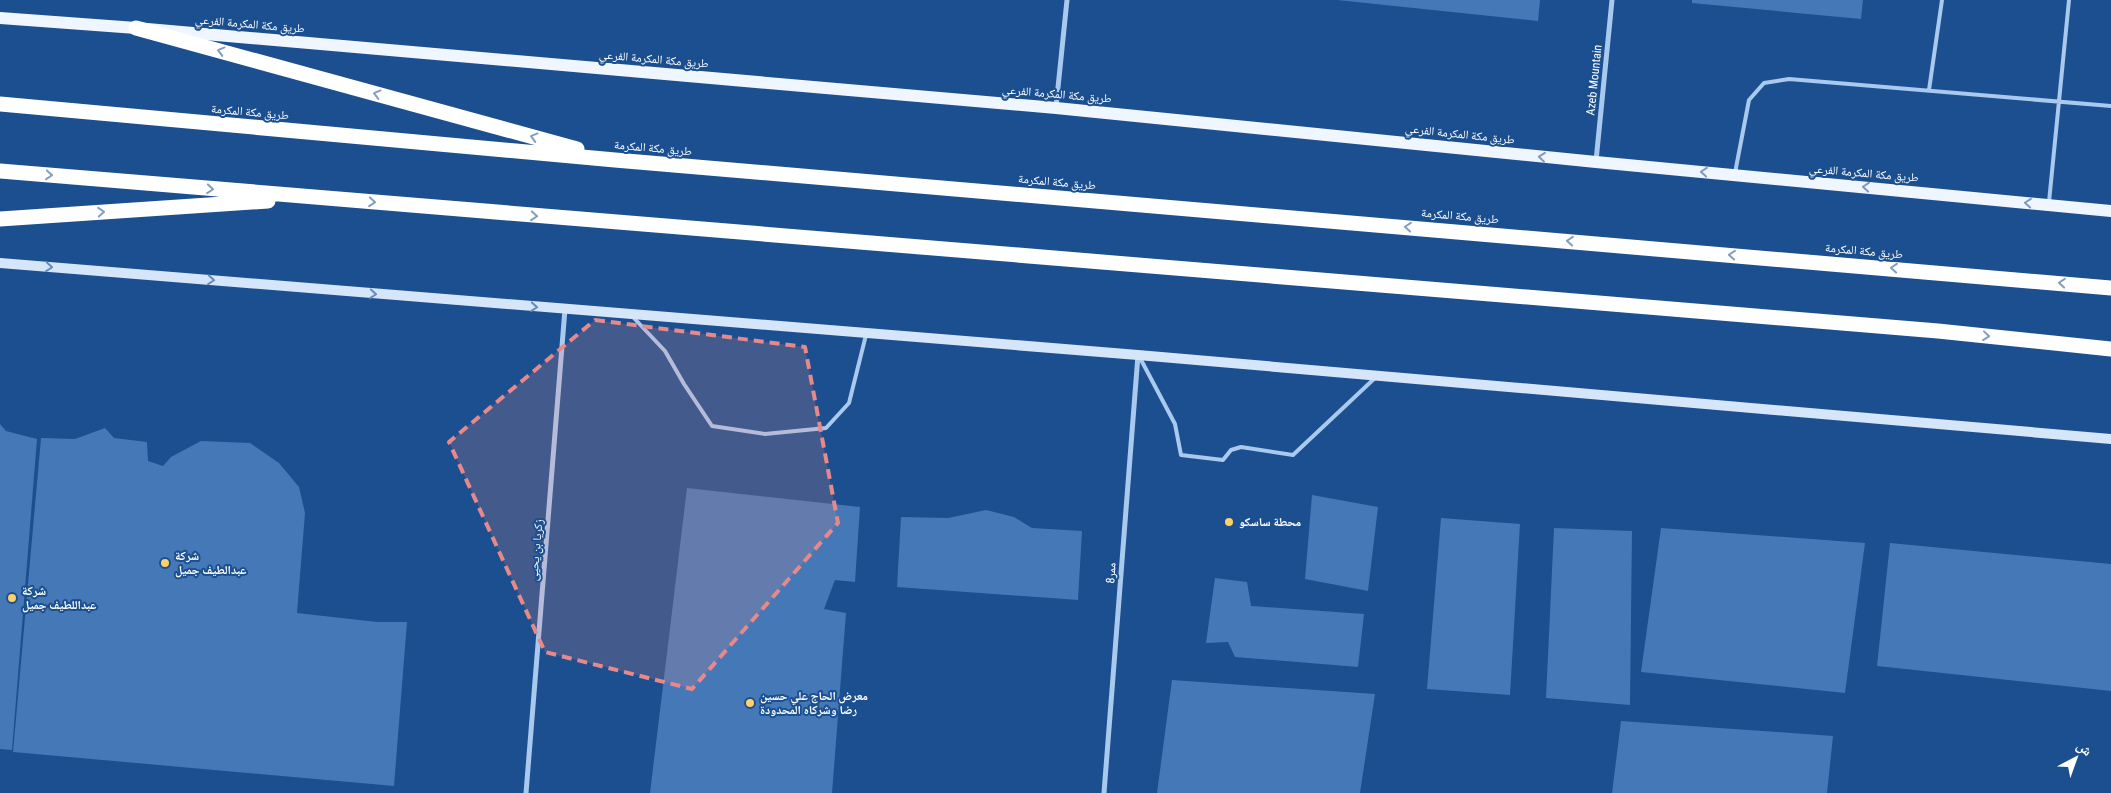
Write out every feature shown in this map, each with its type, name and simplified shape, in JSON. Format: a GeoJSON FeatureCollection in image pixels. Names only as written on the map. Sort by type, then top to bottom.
{"type":"FeatureCollection","features":[{"type":"Feature","properties":{"kind":"highway"},"geometry":{"type":"LineString","coordinates":[[136,28],[615,160]]}},
{"type":"Feature","properties":{"kind":"highway","name":"طريق مكة المكرمة"},"geometry":{"type":"LineString","coordinates":[[0,104],[615,160],[1943,272],[2111,288]]}},
{"type":"Feature","properties":{"kind":"highway"},"geometry":{"type":"LineString","coordinates":[[0,171],[1938,332],[2111,349]]}},
{"type":"Feature","properties":{"kind":"highway"},"geometry":{"type":"LineString","coordinates":[[0,219],[317,198]]}},
{"type":"Feature","properties":{"kind":"main road","name":"طريق مكة المكرمة الفرعي"},"geometry":{"type":"LineString","coordinates":[[0,18],[136,28],[1056,108],[2111,211]]}},
{"type":"Feature","properties":{"kind":"main road"},"geometry":{"type":"LineString","coordinates":[[0,263],[1138,355],[2111,439]]}},
{"type":"Feature","properties":{"kind":"street"},"geometry":{"type":"LineString","coordinates":[[1056,108],[1067,0]]}},
{"type":"Feature","properties":{"kind":"street","name":"Azeb Mountain"},"geometry":{"type":"LineString","coordinates":[[1596,162],[1612,0]]}},
{"type":"Feature","properties":{"kind":"street","name":"زكريا بن يحيى"},"geometry":{"type":"LineString","coordinates":[[526,793],[565,309]]}},
{"type":"Feature","properties":{"kind":"street","name":"ممر8"},"geometry":{"type":"LineString","coordinates":[[1104,793],[1138,355]]}},
{"type":"Feature","properties":{"kind":"lane"},"geometry":{"type":"LineString","coordinates":[[1929,90],[1942,0]]}},
{"type":"Feature","properties":{"kind":"lane"},"geometry":{"type":"LineString","coordinates":[[2049,205],[2069,0]]}},
{"type":"Feature","properties":{"kind":"lane"},"geometry":{"type":"LineString","coordinates":[[1735,175],[1748,100],[1764,83],[1789,79],[2111,106]]}},
{"type":"Feature","properties":{"kind":"lane"},"geometry":{"type":"LineString","coordinates":[[630,314],[665,351],[712,426],[764,434],[826,428],[849,403],[867,333]]}},
{"type":"Feature","properties":{"kind":"lane"},"geometry":{"type":"LineString","coordinates":[[1138,355],[1175,424],[1181,455],[1223,460],[1231,450],[1241,446],[1293,455],[1378,376]]}},
{"type":"Feature","properties":{"kind":"highlighted area"},"geometry":{"type":"Polygon","coordinates":[[[595,320],[805,347],[838,523],[692,689],[545,652],[449,442],[595,320]]]}},
{"type":"Feature","properties":{"kind":"building"},"geometry":{"type":"Polygon","coordinates":[[[1337,0],[1540,0],[1538,21],[1337,0]]]}},
{"type":"Feature","properties":{"kind":"building"},"geometry":{"type":"Polygon","coordinates":[[[1692,0],[1863,0],[1861,19],[1692,3],[1692,0]]]}},
{"type":"Feature","properties":{"kind":"building","name":"شركة عبداللطيف جميل"},"geometry":{"type":"Polygon","coordinates":[[[0,424],[6,431],[37,439],[12,750],[0,749],[0,424]]]}},
{"type":"Feature","properties":{"kind":"building","name":"شركة عبدالطيف جميل"},"geometry":{"type":"Polygon","coordinates":[[[105,428],[114,438],[147,442],[148,461],[163,466],[171,457],[201,441],[250,443],[279,463],[299,487],[305,513],[297,613],[377,622],[407,622],[394,786],[13,752],[41,438],[75,439],[105,428]]]}},
{"type":"Feature","properties":{"kind":"building","name":"معرض الحاج علي حسين رضا وشركاه المحدودة"},"geometry":{"type":"Polygon","coordinates":[[[687,488],[860,507],[855,582],[835,580],[824,609],[846,613],[832,793],[650,793],[687,488]]]}},
{"type":"Feature","properties":{"kind":"building"},"geometry":{"type":"Polygon","coordinates":[[[1312,495],[1378,507],[1368,591],[1305,579],[1312,495]]]}},
{"type":"Feature","properties":{"kind":"building"},"geometry":{"type":"Polygon","coordinates":[[[986,510],[1014,517],[1032,528],[1082,531],[1078,600],[897,587],[901,517],[948,518],[986,510]]]}},
{"type":"Feature","properties":{"kind":"building"},"geometry":{"type":"Polygon","coordinates":[[[1441,518],[1520,524],[1510,695],[1427,689],[1441,518]]]}},
{"type":"Feature","properties":{"kind":"building"},"geometry":{"type":"Polygon","coordinates":[[[1554,528],[1632,531],[1630,705],[1546,698],[1554,528]]]}},
{"type":"Feature","properties":{"kind":"building"},"geometry":{"type":"Polygon","coordinates":[[[1661,528],[1865,543],[1845,693],[1641,672],[1661,528]]]}},
{"type":"Feature","properties":{"kind":"building"},"geometry":{"type":"Polygon","coordinates":[[[1890,543],[2111,564],[2111,691],[1877,666],[1890,543]]]}},
{"type":"Feature","properties":{"kind":"building"},"geometry":{"type":"Polygon","coordinates":[[[1215,578],[1247,582],[1251,606],[1364,614],[1358,667],[1235,657],[1228,642],[1206,643],[1215,578]]]}},
{"type":"Feature","properties":{"kind":"building"},"geometry":{"type":"Polygon","coordinates":[[[1172,680],[1375,694],[1360,793],[1157,793],[1172,680]]]}},
{"type":"Feature","properties":{"kind":"building"},"geometry":{"type":"Polygon","coordinates":[[[1621,721],[1833,736],[1827,793],[1612,793],[1621,721]]]}},
{"type":"Feature","properties":{"kind":"place","name":"محطة ساسكو"},"geometry":{"type":"Point","coordinates":[1229,522]}},
{"type":"Feature","properties":{"kind":"place","name":"شركة عبدالطيف جميل"},"geometry":{"type":"Point","coordinates":[165,563]}},
{"type":"Feature","properties":{"kind":"place","name":"شركة عبداللطيف جميل"},"geometry":{"type":"Point","coordinates":[12,598]}},
{"type":"Feature","properties":{"kind":"place","name":"معرض الحاج علي حسين رضا وشركاه المحدودة"},"geometry":{"type":"Point","coordinates":[750,703]}}]}
